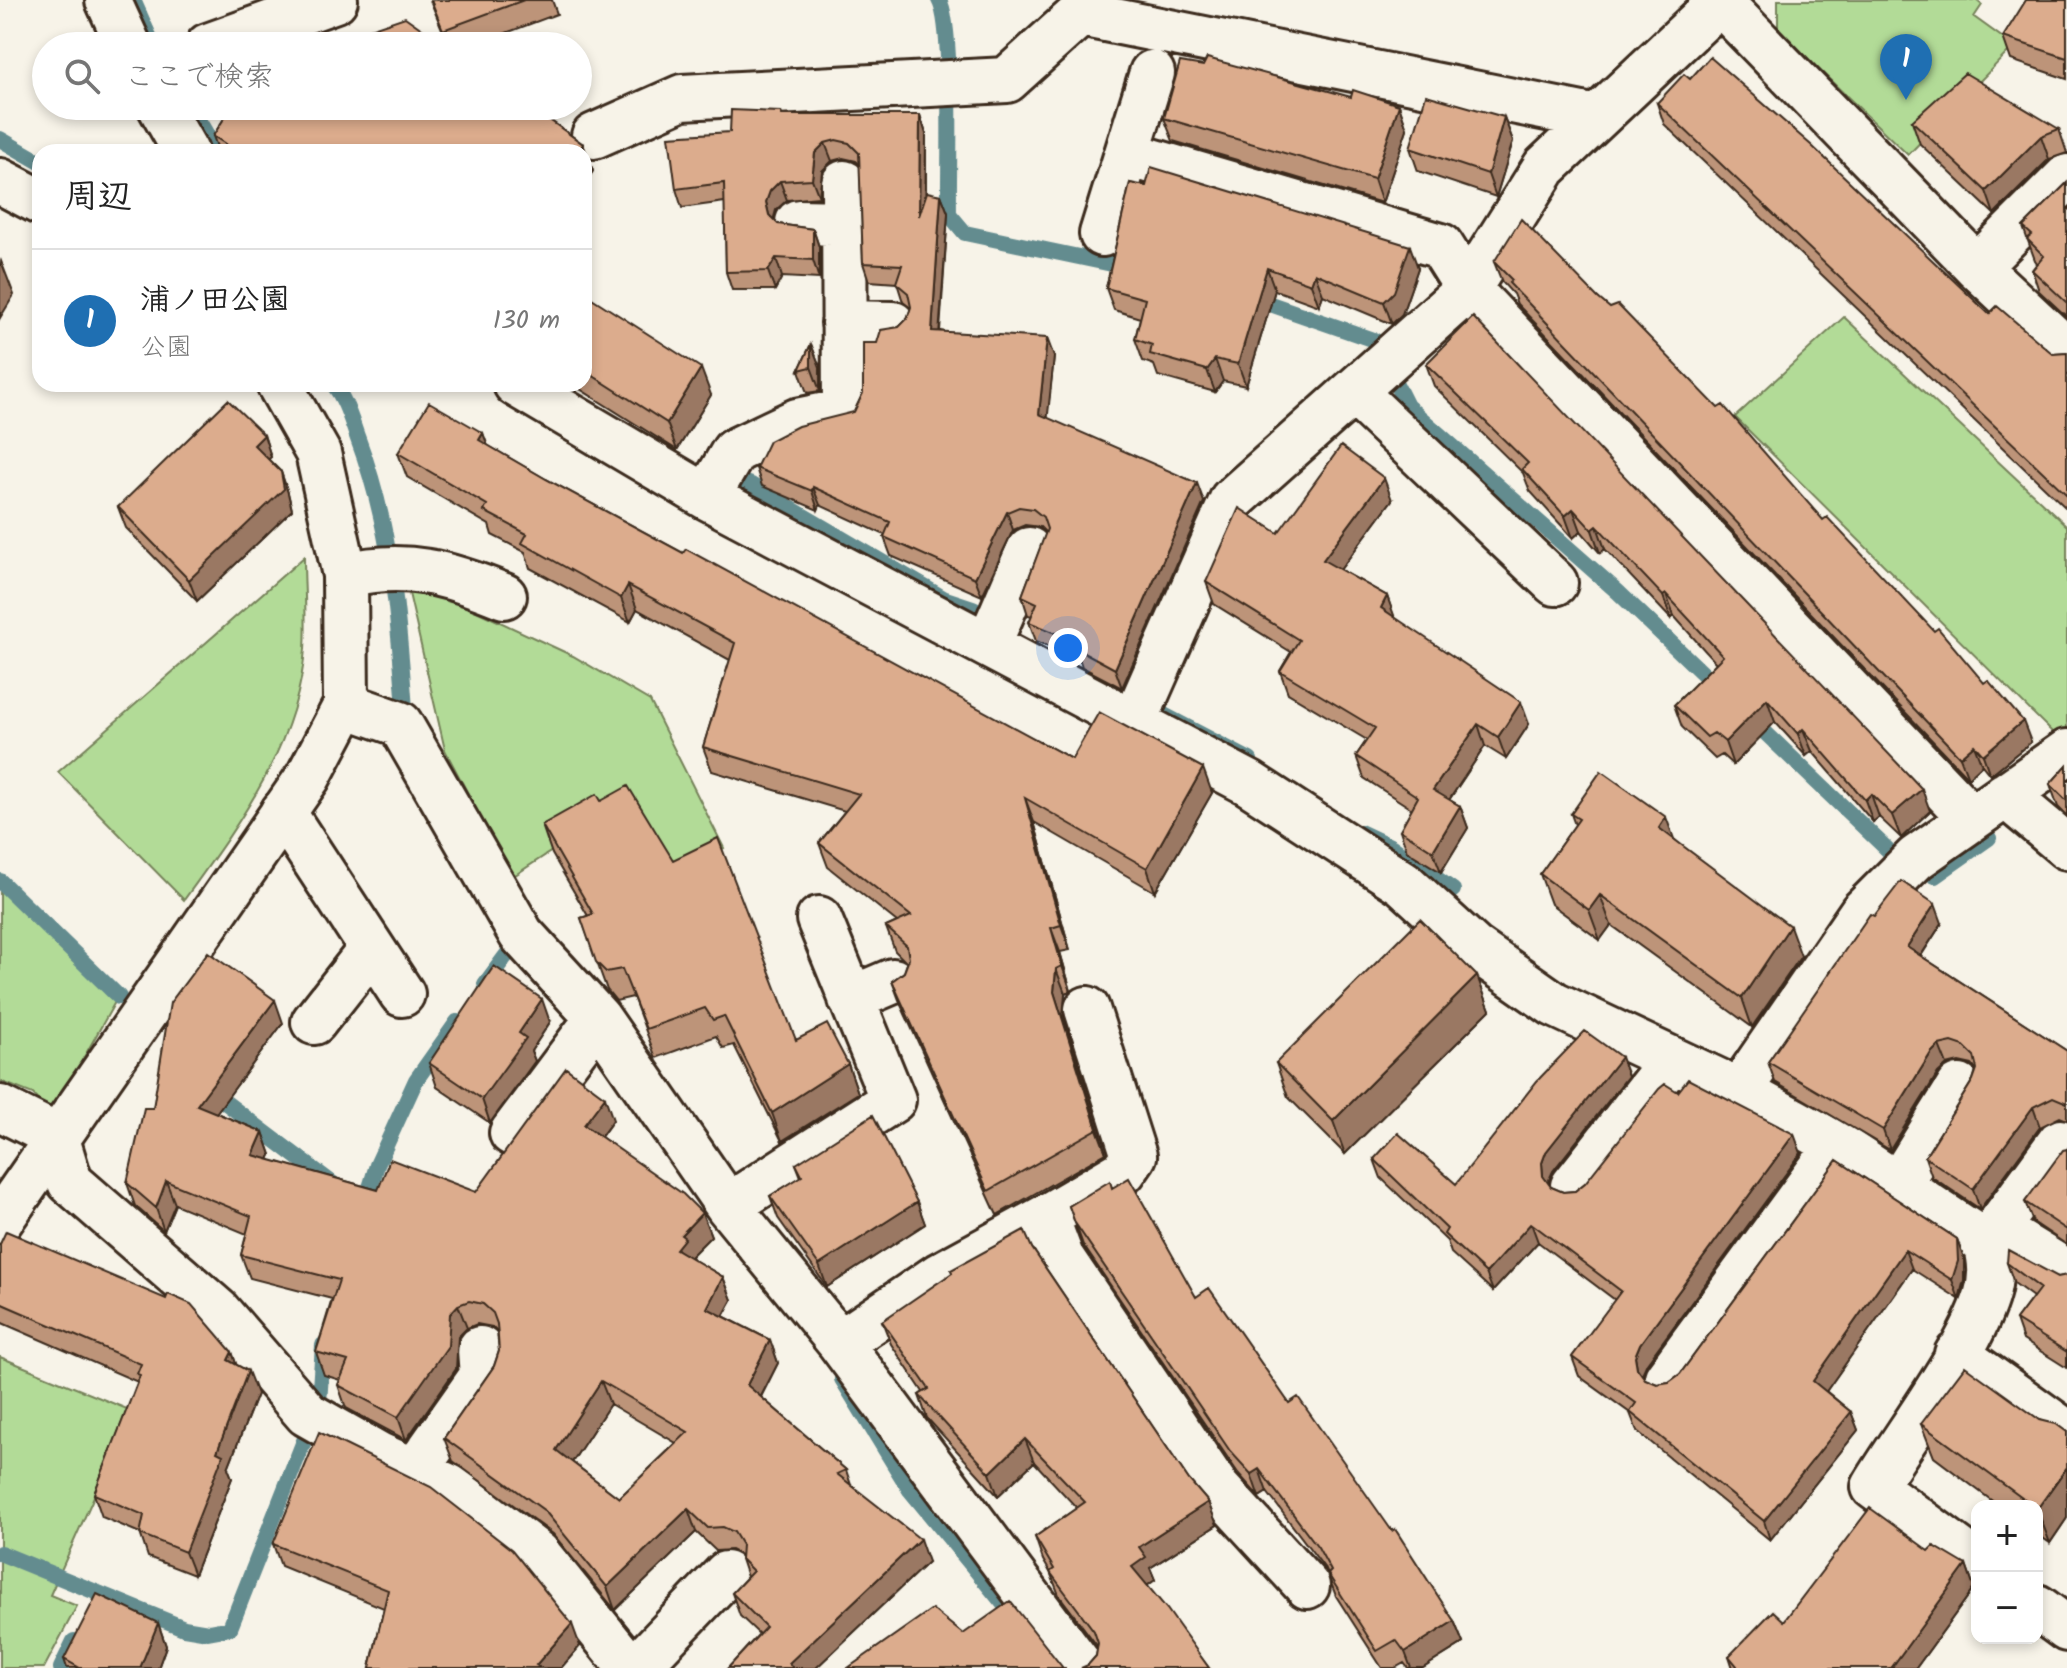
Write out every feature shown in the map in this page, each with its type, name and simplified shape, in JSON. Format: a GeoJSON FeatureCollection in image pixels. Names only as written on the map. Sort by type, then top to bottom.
{"type":"FeatureCollection","features":[{"type":"Feature","properties":{"kind":"street"},"geometry":{"type":"LineString","coordinates":[[108,0],[123,32]]}},
{"type":"Feature","properties":{"kind":"street"},"geometry":{"type":"LineString","coordinates":[[247,32],[335,0]]}},
{"type":"Feature","properties":{"kind":"street"},"geometry":{"type":"LineString","coordinates":[[1135,720],[1232,500],[1468,289],[1545,167],[1721,1],[1977,267],[2067,351]]}},
{"type":"Feature","properties":{"kind":"street"},"geometry":{"type":"LineString","coordinates":[[594,136],[682,97],[1007,80],[1080,14],[1597,118]]}},
{"type":"Feature","properties":{"kind":"street"},"geometry":{"type":"LineString","coordinates":[[1102,234],[1152,73]]}},
{"type":"Feature","properties":{"kind":"street"},"geometry":{"type":"LineString","coordinates":[[168,120],[181,144]]}},
{"type":"Feature","properties":{"kind":"street"},"geometry":{"type":"LineString","coordinates":[[1128,154],[1441,246],[1468,289],[1988,807],[2067,847]]}},
{"type":"Feature","properties":{"kind":"street"},"geometry":{"type":"LineString","coordinates":[[1977,267],[2067,177]]}},
{"type":"Feature","properties":{"kind":"street"},"geometry":{"type":"LineString","coordinates":[[0,181],[32,198]]}},
{"type":"Feature","properties":{"kind":"street"},"geometry":{"type":"LineString","coordinates":[[707,497],[734,451],[797,421],[845,411],[844,203],[798,222]]}},
{"type":"Feature","properties":{"kind":"street"},"geometry":{"type":"LineString","coordinates":[[844,323],[893,324]]}},
{"type":"Feature","properties":{"kind":"street"},"geometry":{"type":"LineString","coordinates":[[0,1221],[56,1136],[308,777],[346,705],[374,571],[318,453],[284,392]]}},
{"type":"Feature","properties":{"kind":"street"},"geometry":{"type":"LineString","coordinates":[[530,392],[707,497],[1135,720],[1249,783],[1403,883],[1474,948],[1554,1004],[1739,1091],[1838,1145],[1986,1243],[1992,1265],[1986,1297],[1957,1354],[1874,1487],[1971,1559]]}},
{"type":"Feature","properties":{"kind":"street"},"geometry":{"type":"LineString","coordinates":[[1354,392],[1555,583]]}},
{"type":"Feature","properties":{"kind":"street"},"geometry":{"type":"LineString","coordinates":[[989,643],[1029,550]]}},
{"type":"Feature","properties":{"kind":"street"},"geometry":{"type":"LineString","coordinates":[[374,571],[451,575],[504,596]]}},
{"type":"Feature","properties":{"kind":"street"},"geometry":{"type":"LineString","coordinates":[[346,705],[410,742],[521,934],[595,1022],[728,1206],[840,1343],[1082,1668]]}},
{"type":"Feature","properties":{"kind":"street"},"geometry":{"type":"LineString","coordinates":[[1739,1091],[1862,912],[1910,864],[2067,752]]}},
{"type":"Feature","properties":{"kind":"street"},"geometry":{"type":"LineString","coordinates":[[283,812],[402,994]]}},
{"type":"Feature","properties":{"kind":"street"},"geometry":{"type":"LineString","coordinates":[[728,1206],[893,1100],[819,919]]}},
{"type":"Feature","properties":{"kind":"street"},"geometry":{"type":"LineString","coordinates":[[314,1022],[372,948]]}},
{"type":"Feature","properties":{"kind":"street"},"geometry":{"type":"LineString","coordinates":[[851,999],[893,981]]}},
{"type":"Feature","properties":{"kind":"street"},"geometry":{"type":"LineString","coordinates":[[840,1343],[940,1275],[1123,1172],[1134,1156],[1087,1009]]}},
{"type":"Feature","properties":{"kind":"street"},"geometry":{"type":"LineString","coordinates":[[512,1133],[595,1022]]}},
{"type":"Feature","properties":{"kind":"street"},"geometry":{"type":"LineString","coordinates":[[1573,1186],[1672,1060]]}},
{"type":"Feature","properties":{"kind":"street"},"geometry":{"type":"LineString","coordinates":[[1898,1185],[1959,1087]]}},
{"type":"Feature","properties":{"kind":"street"},"geometry":{"type":"LineString","coordinates":[[0,1108],[56,1136],[70,1182],[217,1310],[307,1414],[452,1488],[538,1554],[616,1662],[726,1574]]}},
{"type":"Feature","properties":{"kind":"street"},"geometry":{"type":"LineString","coordinates":[[1986,1243],[2060,1142],[2067,1146]]}},
{"type":"Feature","properties":{"kind":"street"},"geometry":{"type":"LineString","coordinates":[[1667,1378],[1838,1145]]}},
{"type":"Feature","properties":{"kind":"street"},"geometry":{"type":"LineString","coordinates":[[1046,1217],[1061,1257],[1218,1489],[1307,1586]]}},
{"type":"Feature","properties":{"kind":"street"},"geometry":{"type":"LineString","coordinates":[[1986,1243],[2013,1239],[2067,1272]]}},
{"type":"Feature","properties":{"kind":"street"},"geometry":{"type":"LineString","coordinates":[[415,1471],[482,1376],[480,1349]]}},
{"type":"Feature","properties":{"kind":"street"},"geometry":{"type":"LineString","coordinates":[[1957,1354],[2067,1433]]}},
{"type":"Feature","properties":{"kind":"street"},"geometry":{"type":"LineString","coordinates":[[2043,1611],[2067,1629]]}},
{"type":"Feature","properties":{"kind":"green space"},"geometry":{"type":"Polygon","coordinates":[[[1778,0],[1976,0],[1982,5],[1974,17],[2014,46],[1908,155],[1778,30],[1778,0]]]}},
{"type":"Feature","properties":{"kind":"green space"},"geometry":{"type":"Polygon","coordinates":[[[1844,317],[2067,526],[2067,730],[2057,737],[1735,417],[1844,317]]]}},
{"type":"Feature","properties":{"kind":"green space"},"geometry":{"type":"Polygon","coordinates":[[[304,557],[305,649],[291,718],[278,751],[244,813],[184,900],[58,772],[304,557]]]}},
{"type":"Feature","properties":{"kind":"green space"},"geometry":{"type":"Polygon","coordinates":[[[408,589],[457,602],[573,656],[650,701],[724,848],[677,871],[630,800],[512,877],[445,750],[408,589]]]}},
{"type":"Feature","properties":{"kind":"green space"},"geometry":{"type":"Polygon","coordinates":[[[0,886],[115,1002],[52,1114],[33,1094],[0,1081],[0,886]]]}},
{"type":"Feature","properties":{"kind":"green space"},"geometry":{"type":"Polygon","coordinates":[[[0,1357],[132,1411],[50,1595],[77,1606],[44,1668],[0,1668],[0,1357]]]}},
{"type":"Feature","properties":{"kind":"building"},"geometry":{"type":"Polygon","coordinates":[[[431,0],[524,0],[443,30],[431,0]]]}},
{"type":"Feature","properties":{"kind":"building"},"geometry":{"type":"Polygon","coordinates":[[[2026,0],[2067,0],[2067,58],[2003,37],[2026,0]]]}},
{"type":"Feature","properties":{"kind":"building"},"geometry":{"type":"Polygon","coordinates":[[[405,17],[426,32],[361,32],[405,17]]]}},
{"type":"Feature","properties":{"kind":"building"},"geometry":{"type":"Polygon","coordinates":[[[1710,57],[1811,145],[1989,314],[1997,306],[2053,354],[2067,353],[2067,495],[1657,103],[1684,74],[1690,79],[1710,57]]]}},
{"type":"Feature","properties":{"kind":"building"},"geometry":{"type":"Polygon","coordinates":[[[1207,58],[1351,97],[1353,90],[1399,105],[1374,179],[1164,118],[1180,62],[1203,66],[1207,58]]]}},
{"type":"Feature","properties":{"kind":"building"},"geometry":{"type":"Polygon","coordinates":[[[1965,73],[2059,129],[2041,136],[1986,191],[1912,121],[1965,73]]]}},
{"type":"Feature","properties":{"kind":"building"},"geometry":{"type":"Polygon","coordinates":[[[1426,95],[1504,117],[1488,174],[1410,148],[1426,95]]]}},
{"type":"Feature","properties":{"kind":"building"},"geometry":{"type":"Polygon","coordinates":[[[731,110],[781,112],[782,115],[920,115],[919,216],[927,192],[941,195],[932,331],[1047,338],[1039,414],[1197,483],[1115,669],[1076,648],[1078,642],[1029,622],[1037,603],[1022,596],[1047,529],[1043,517],[1033,509],[1019,507],[1007,512],[975,578],[884,537],[890,522],[813,487],[812,491],[756,468],[769,441],[798,426],[854,412],[863,393],[863,343],[877,343],[881,330],[899,327],[907,319],[911,307],[908,293],[896,283],[902,265],[863,263],[859,153],[849,143],[836,140],[825,143],[815,153],[812,179],[780,181],[770,191],[766,202],[769,215],[778,224],[813,229],[813,260],[776,258],[768,271],[726,272],[724,183],[676,189],[669,136],[730,132],[731,110]]]}},
{"type":"Feature","properties":{"kind":"building"},"geometry":{"type":"Polygon","coordinates":[[[223,120],[550,120],[583,144],[226,144],[213,136],[223,120]]]}},
{"type":"Feature","properties":{"kind":"building"},"geometry":{"type":"Polygon","coordinates":[[[1151,167],[1410,246],[1394,292],[1384,302],[1315,273],[1311,284],[1267,268],[1238,364],[1215,359],[1207,370],[1150,354],[1152,345],[1135,339],[1145,299],[1106,288],[1130,183],[1146,186],[1151,167]]]}},
{"type":"Feature","properties":{"kind":"building"},"geometry":{"type":"Polygon","coordinates":[[[2067,183],[2067,303],[2032,270],[2044,256],[2027,239],[2032,235],[2023,227],[2067,183]]]}},
{"type":"Feature","properties":{"kind":"building"},"geometry":{"type":"Polygon","coordinates":[[[1521,219],[1598,298],[1610,308],[1618,305],[1718,408],[1723,405],[1823,520],[1827,517],[1934,631],[1938,628],[1984,683],[1988,680],[2023,721],[1983,755],[1974,745],[1960,757],[1509,283],[1512,280],[1494,262],[1521,219]]]}},
{"type":"Feature","properties":{"kind":"building"},"geometry":{"type":"Polygon","coordinates":[[[592,298],[701,368],[667,423],[592,375],[592,298]]]}},
{"type":"Feature","properties":{"kind":"building"},"geometry":{"type":"Polygon","coordinates":[[[1473,317],[1922,789],[1892,815],[1871,794],[1865,800],[1803,729],[1798,734],[1767,699],[1725,742],[1714,733],[1707,737],[1674,705],[1723,656],[1597,526],[1592,530],[1573,509],[1565,516],[1522,469],[1528,463],[1426,364],[1473,317]]]}},
{"type":"Feature","properties":{"kind":"building"},"geometry":{"type":"Polygon","coordinates":[[[811,344],[811,367],[799,370],[811,344]]]}},
{"type":"Feature","properties":{"kind":"building"},"geometry":{"type":"Polygon","coordinates":[[[228,400],[264,435],[254,445],[281,472],[284,489],[189,580],[118,507],[228,400]]]}},
{"type":"Feature","properties":{"kind":"building"},"geometry":{"type":"Polygon","coordinates":[[[429,402],[483,433],[479,440],[546,479],[683,553],[686,549],[1072,759],[1099,712],[1203,768],[1147,868],[1025,798],[1061,925],[1051,928],[1062,966],[1056,969],[1054,992],[1097,1129],[988,1191],[892,981],[904,972],[909,959],[907,946],[886,927],[911,916],[819,843],[859,794],[703,747],[735,643],[628,585],[621,598],[522,543],[527,534],[484,511],[487,505],[398,453],[429,402]]]}},
{"type":"Feature","properties":{"kind":"building"},"geometry":{"type":"Polygon","coordinates":[[[1341,446],[1384,478],[1323,560],[1387,596],[1381,608],[1521,702],[1498,737],[1478,724],[1433,790],[1460,806],[1433,851],[1400,830],[1418,797],[1356,756],[1375,728],[1280,671],[1299,640],[1206,582],[1239,508],[1278,533],[1341,446]]]}},
{"type":"Feature","properties":{"kind":"building"},"geometry":{"type":"Polygon","coordinates":[[[2067,765],[2067,801],[2050,784],[2067,765]]]}},
{"type":"Feature","properties":{"kind":"building"},"geometry":{"type":"Polygon","coordinates":[[[1601,771],[1666,817],[1659,828],[1790,926],[1742,998],[1600,895],[1589,910],[1540,874],[1579,819],[1571,814],[1601,771]]]}},
{"type":"Feature","properties":{"kind":"building"},"geometry":{"type":"Polygon","coordinates":[[[628,786],[673,860],[718,838],[796,1040],[827,1024],[848,1064],[772,1113],[724,1016],[713,1020],[705,1008],[646,1029],[622,969],[606,972],[596,962],[581,918],[593,914],[542,825],[597,794],[601,801],[628,786]]]}},
{"type":"Feature","properties":{"kind":"building"},"geometry":{"type":"Polygon","coordinates":[[[1901,881],[1935,904],[1907,947],[2067,1051],[2067,1103],[2053,1097],[2033,1107],[1973,1189],[1925,1157],[1977,1069],[1974,1056],[1964,1046],[1952,1042],[1939,1045],[1931,1053],[1883,1130],[1768,1062],[1870,914],[1874,916],[1901,881]]]}},
{"type":"Feature","properties":{"kind":"building"},"geometry":{"type":"Polygon","coordinates":[[[1420,919],[1477,976],[1333,1121],[1276,1063],[1420,919]]]}},
{"type":"Feature","properties":{"kind":"building"},"geometry":{"type":"Polygon","coordinates":[[[208,952],[275,1000],[197,1105],[263,1132],[253,1155],[378,1190],[390,1159],[476,1192],[566,1068],[605,1097],[584,1125],[683,1194],[702,1213],[681,1235],[685,1238],[676,1249],[723,1277],[707,1308],[770,1340],[747,1385],[846,1470],[837,1474],[920,1539],[789,1663],[793,1668],[728,1668],[766,1627],[732,1593],[753,1571],[741,1559],[742,1545],[734,1532],[723,1527],[708,1528],[688,1509],[607,1587],[545,1511],[444,1438],[494,1366],[499,1351],[497,1324],[493,1313],[483,1304],[469,1301],[458,1305],[450,1314],[448,1346],[398,1417],[338,1385],[348,1361],[316,1352],[339,1280],[241,1255],[251,1216],[166,1181],[156,1208],[127,1183],[144,1108],[153,1108],[170,1003],[208,952]],[[601,1381],[556,1450],[619,1498],[688,1432],[601,1381]]]}},
{"type":"Feature","properties":{"kind":"building"},"geometry":{"type":"Polygon","coordinates":[[[494,966],[542,999],[519,1033],[526,1038],[482,1099],[429,1063],[494,966]]]}},
{"type":"Feature","properties":{"kind":"building"},"geometry":{"type":"Polygon","coordinates":[[[1585,1031],[1621,1057],[1546,1152],[1542,1163],[1543,1176],[1551,1187],[1563,1192],[1575,1191],[1585,1183],[1665,1084],[1678,1092],[1688,1079],[1794,1134],[1640,1344],[1635,1356],[1637,1368],[1645,1379],[1657,1384],[1669,1382],[1680,1374],[1837,1160],[1957,1239],[1958,1261],[1952,1280],[1905,1250],[1813,1381],[1851,1412],[1764,1521],[1630,1412],[1636,1403],[1572,1357],[1621,1291],[1531,1223],[1486,1273],[1444,1234],[1447,1229],[1374,1159],[1398,1133],[1456,1184],[1537,1081],[1585,1031]]]}},
{"type":"Feature","properties":{"kind":"building"},"geometry":{"type":"Polygon","coordinates":[[[873,1115],[917,1202],[819,1265],[770,1196],[802,1176],[796,1164],[873,1115]]]}},
{"type":"Feature","properties":{"kind":"building"},"geometry":{"type":"Polygon","coordinates":[[[2067,1149],[2067,1230],[2025,1202],[2063,1150],[2067,1149]]]}},
{"type":"Feature","properties":{"kind":"building"},"geometry":{"type":"Polygon","coordinates":[[[1129,1178],[1196,1297],[1209,1288],[1289,1403],[1298,1397],[1392,1531],[1395,1529],[1454,1621],[1405,1652],[1396,1640],[1377,1651],[1328,1574],[1331,1571],[1318,1547],[1259,1469],[1251,1474],[1230,1451],[1075,1223],[1069,1206],[1110,1181],[1112,1188],[1129,1178]]]}},
{"type":"Feature","properties":{"kind":"building"},"geometry":{"type":"Polygon","coordinates":[[[1024,1230],[1032,1248],[1189,1480],[1208,1502],[1139,1547],[1146,1557],[1132,1567],[1209,1668],[1081,1668],[1096,1656],[1098,1643],[1094,1631],[1050,1572],[1054,1569],[1035,1537],[1085,1502],[1025,1439],[990,1473],[919,1395],[929,1389],[882,1321],[952,1273],[951,1270],[1024,1230]]]}},
{"type":"Feature","properties":{"kind":"building"},"geometry":{"type":"Polygon","coordinates":[[[6,1231],[166,1299],[168,1294],[191,1304],[232,1352],[228,1360],[248,1371],[217,1452],[223,1455],[185,1552],[140,1534],[144,1515],[94,1494],[140,1375],[137,1374],[141,1364],[0,1303],[0,1244],[6,1231]]]}},
{"type":"Feature","properties":{"kind":"building"},"geometry":{"type":"Polygon","coordinates":[[[2008,1250],[2058,1277],[2067,1275],[2067,1352],[2016,1320],[2040,1288],[2007,1263],[2008,1250]]]}},
{"type":"Feature","properties":{"kind":"building"},"geometry":{"type":"Polygon","coordinates":[[[1965,1366],[2040,1420],[2056,1424],[2067,1432],[2067,1467],[2043,1501],[2025,1500],[1921,1424],[1965,1366]]]}},
{"type":"Feature","properties":{"kind":"building"},"geometry":{"type":"Polygon","coordinates":[[[319,1432],[431,1487],[512,1550],[572,1624],[536,1665],[541,1668],[370,1668],[388,1590],[273,1544],[319,1432]]]}},
{"type":"Feature","properties":{"kind":"building"},"geometry":{"type":"Polygon","coordinates":[[[1870,1508],[1929,1551],[1934,1546],[1966,1565],[1892,1667],[1736,1668],[1729,1656],[1773,1611],[1784,1621],[1870,1508]]]}},
{"type":"Feature","properties":{"kind":"building"},"geometry":{"type":"Polygon","coordinates":[[[97,1594],[158,1623],[140,1668],[80,1668],[64,1659],[97,1594]]]}},
{"type":"Feature","properties":{"kind":"building"},"geometry":{"type":"Polygon","coordinates":[[[1010,1601],[1063,1668],[848,1668],[932,1609],[963,1634],[1010,1601]]]}},
{"type":"Feature","properties":{"kind":"waterway"},"geometry":{"type":"LineString","coordinates":[[133,0],[147,32]]}},
{"type":"Feature","properties":{"kind":"waterway"},"geometry":{"type":"LineString","coordinates":[[939,0],[947,38],[949,214],[965,233],[1131,268]]}},
{"type":"Feature","properties":{"kind":"waterway"},"geometry":{"type":"LineString","coordinates":[[198,120],[212,144]]}},
{"type":"Feature","properties":{"kind":"waterway"},"geometry":{"type":"LineString","coordinates":[[0,139],[32,157]]}},
{"type":"Feature","properties":{"kind":"waterway"},"geometry":{"type":"LineString","coordinates":[[1250,297],[1374,340],[1407,406],[1618,592],[1718,688]]}},
{"type":"Feature","properties":{"kind":"waterway"},"geometry":{"type":"LineString","coordinates":[[338,392],[370,474],[387,544],[397,615],[406,723]]}},
{"type":"Feature","properties":{"kind":"waterway"},"geometry":{"type":"LineString","coordinates":[[723,477],[751,485],[943,598],[973,608],[993,623]]}},
{"type":"Feature","properties":{"kind":"waterway"},"geometry":{"type":"LineString","coordinates":[[1101,682],[1250,760]]}},
{"type":"Feature","properties":{"kind":"waterway"},"geometry":{"type":"LineString","coordinates":[[1750,718],[1889,851],[1935,876],[1989,838]]}},
{"type":"Feature","properties":{"kind":"waterway"},"geometry":{"type":"LineString","coordinates":[[1360,832],[1392,847],[1453,890]]}},
{"type":"Feature","properties":{"kind":"waterway"},"geometry":{"type":"LineString","coordinates":[[0,881],[119,997]]}},
{"type":"Feature","properties":{"kind":"waterway"},"geometry":{"type":"LineString","coordinates":[[485,984],[508,953]]}},
{"type":"Feature","properties":{"kind":"waterway"},"geometry":{"type":"LineString","coordinates":[[364,1207],[377,1165],[416,1080],[457,1022]]}},
{"type":"Feature","properties":{"kind":"waterway"},"geometry":{"type":"LineString","coordinates":[[209,1090],[337,1187]]}},
{"type":"Feature","properties":{"kind":"waterway"},"geometry":{"type":"LineString","coordinates":[[0,1553],[184,1628],[208,1632],[230,1628],[319,1403],[323,1345]]}},
{"type":"Feature","properties":{"kind":"waterway"},"geometry":{"type":"LineString","coordinates":[[842,1379],[910,1490],[1016,1619]]}},
{"type":"Feature","properties":{"kind":"waterway"},"geometry":{"type":"LineString","coordinates":[[61,1668],[74,1641]]}},
{"type":"Feature","properties":{"kind":"place","name":"浦ノ田公園"},"geometry":{"type":"Point","coordinates":[1906,100]}}]}
